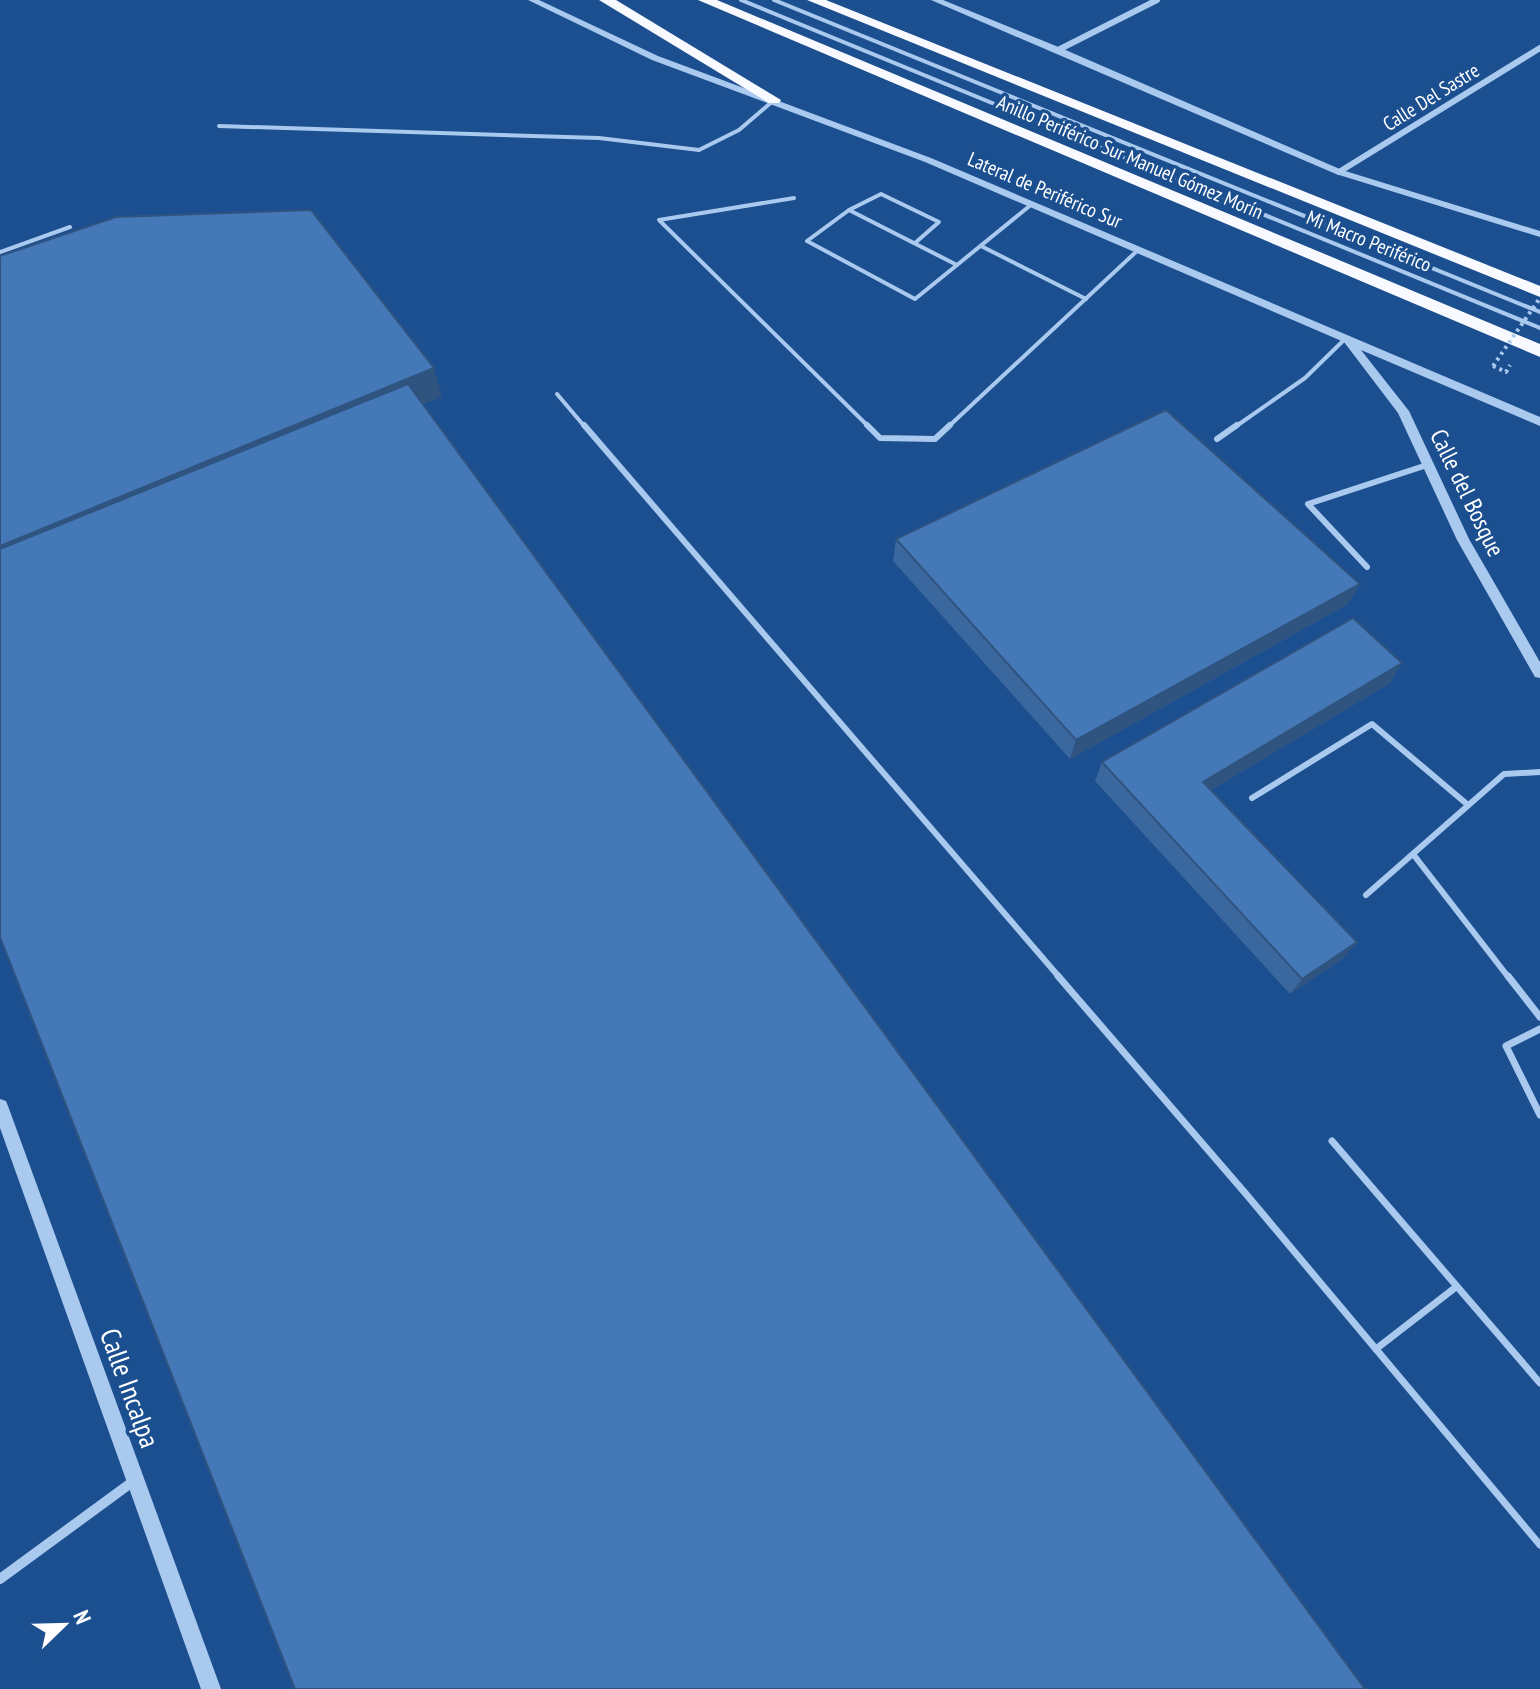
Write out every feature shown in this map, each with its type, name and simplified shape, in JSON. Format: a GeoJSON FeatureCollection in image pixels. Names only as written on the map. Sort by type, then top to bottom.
{"type":"FeatureCollection","features":[{"type":"Feature","properties":{"kind":"highway"},"geometry":{"type":"LineString","coordinates":[[606,0],[774,100]]}},
{"type":"Feature","properties":{"kind":"highway","name":"Anillo Periférico Sur Manuel Gómez Morín"},"geometry":{"type":"LineString","coordinates":[[705,0],[1540,351]]}},
{"type":"Feature","properties":{"kind":"highway","name":"Anillo Periférico Sur Manuel Gómez Morín"},"geometry":{"type":"LineString","coordinates":[[814,0],[1540,292]]}},
{"type":"Feature","properties":{"kind":"street","name":"Lateral de Periférico Sur"},"geometry":{"type":"LineString","coordinates":[[532,0],[655,58],[928,160],[1540,422]]}},
{"type":"Feature","properties":{"kind":"street"},"geometry":{"type":"LineString","coordinates":[[935,0],[1339,172],[1540,234]]}},
{"type":"Feature","properties":{"kind":"street"},"geometry":{"type":"LineString","coordinates":[[1058,50],[1157,0]]}},
{"type":"Feature","properties":{"kind":"street","name":"Calle Del Sastre"},"geometry":{"type":"LineString","coordinates":[[1339,172],[1540,48]]}},
{"type":"Feature","properties":{"kind":"street","name":"Calle del Bosque"},"geometry":{"type":"LineString","coordinates":[[1346,338],[1403,411],[1471,554],[1540,673]]}},
{"type":"Feature","properties":{"kind":"street","name":"Calle Incalpa"},"geometry":{"type":"LineString","coordinates":[[0,1106],[211,1689]]}},
{"type":"Feature","properties":{"kind":"street"},"geometry":{"type":"LineString","coordinates":[[0,1579],[136,1479]]}},
{"type":"Feature","properties":{"kind":"lane","name":"Mi Macro Periférico"},"geometry":{"type":"LineString","coordinates":[[741,0],[1540,328]]}},
{"type":"Feature","properties":{"kind":"lane","name":"Mi Macro Periférico"},"geometry":{"type":"LineString","coordinates":[[774,0],[1540,312]]}},
{"type":"Feature","properties":{"kind":"lane"},"geometry":{"type":"LineString","coordinates":[[219,126],[599,138],[699,150],[712,146],[752,121],[774,100]]}},
{"type":"Feature","properties":{"kind":"lane"},"geometry":{"type":"LineString","coordinates":[[915,243],[939,222],[881,194],[849,210],[807,241],[915,299],[1032,204]]}},
{"type":"Feature","properties":{"kind":"lane"},"geometry":{"type":"LineString","coordinates":[[794,198],[659,220],[880,438],[935,439],[1138,250]]}},
{"type":"Feature","properties":{"kind":"lane"},"geometry":{"type":"LineString","coordinates":[[849,210],[957,265]]}},
{"type":"Feature","properties":{"kind":"lane"},"geometry":{"type":"LineString","coordinates":[[0,252],[70,227]]}},
{"type":"Feature","properties":{"kind":"lane"},"geometry":{"type":"LineString","coordinates":[[981,246],[1086,299]]}},
{"type":"Feature","properties":{"kind":"lane"},"geometry":{"type":"LineString","coordinates":[[1217,439],[1305,378],[1346,338]]}},
{"type":"Feature","properties":{"kind":"lane"},"geometry":{"type":"LineString","coordinates":[[557,394],[1376,1349],[1540,1545]]}},
{"type":"Feature","properties":{"kind":"lane"},"geometry":{"type":"LineString","coordinates":[[1367,567],[1308,504],[1427,465]]}},
{"type":"Feature","properties":{"kind":"lane"},"geometry":{"type":"LineString","coordinates":[[1252,798],[1372,724],[1468,805]]}},
{"type":"Feature","properties":{"kind":"lane"},"geometry":{"type":"LineString","coordinates":[[1366,895],[1504,774],[1540,772]]}},
{"type":"Feature","properties":{"kind":"lane"},"geometry":{"type":"LineString","coordinates":[[1413,854],[1540,1017]]}},
{"type":"Feature","properties":{"kind":"lane"},"geometry":{"type":"LineString","coordinates":[[1540,1029],[1506,1046],[1540,1115]]}},
{"type":"Feature","properties":{"kind":"lane"},"geometry":{"type":"LineString","coordinates":[[1332,1141],[1540,1383]]}},
{"type":"Feature","properties":{"kind":"lane"},"geometry":{"type":"LineString","coordinates":[[1376,1349],[1456,1287]]}},
{"type":"Feature","properties":{"kind":"path"},"geometry":{"type":"LineString","coordinates":[[1493,366],[1540,298]]}},
{"type":"Feature","properties":{"kind":"building"},"geometry":{"type":"Polygon","coordinates":[[[311,210],[434,368],[0,546],[0,256],[116,217],[311,210]]]}},
{"type":"Feature","properties":{"kind":"building"},"geometry":{"type":"Polygon","coordinates":[[[408,384],[1365,1689],[295,1689],[0,937],[0,549],[408,384]]]}},
{"type":"Feature","properties":{"kind":"building"},"geometry":{"type":"Polygon","coordinates":[[[1166,410],[1360,584],[1076,740],[896,539],[1166,410]]]}},
{"type":"Feature","properties":{"kind":"building"},"geometry":{"type":"Polygon","coordinates":[[[1353,618],[1402,663],[1203,782],[1357,942],[1302,979],[1102,762],[1353,618]]]}}]}
